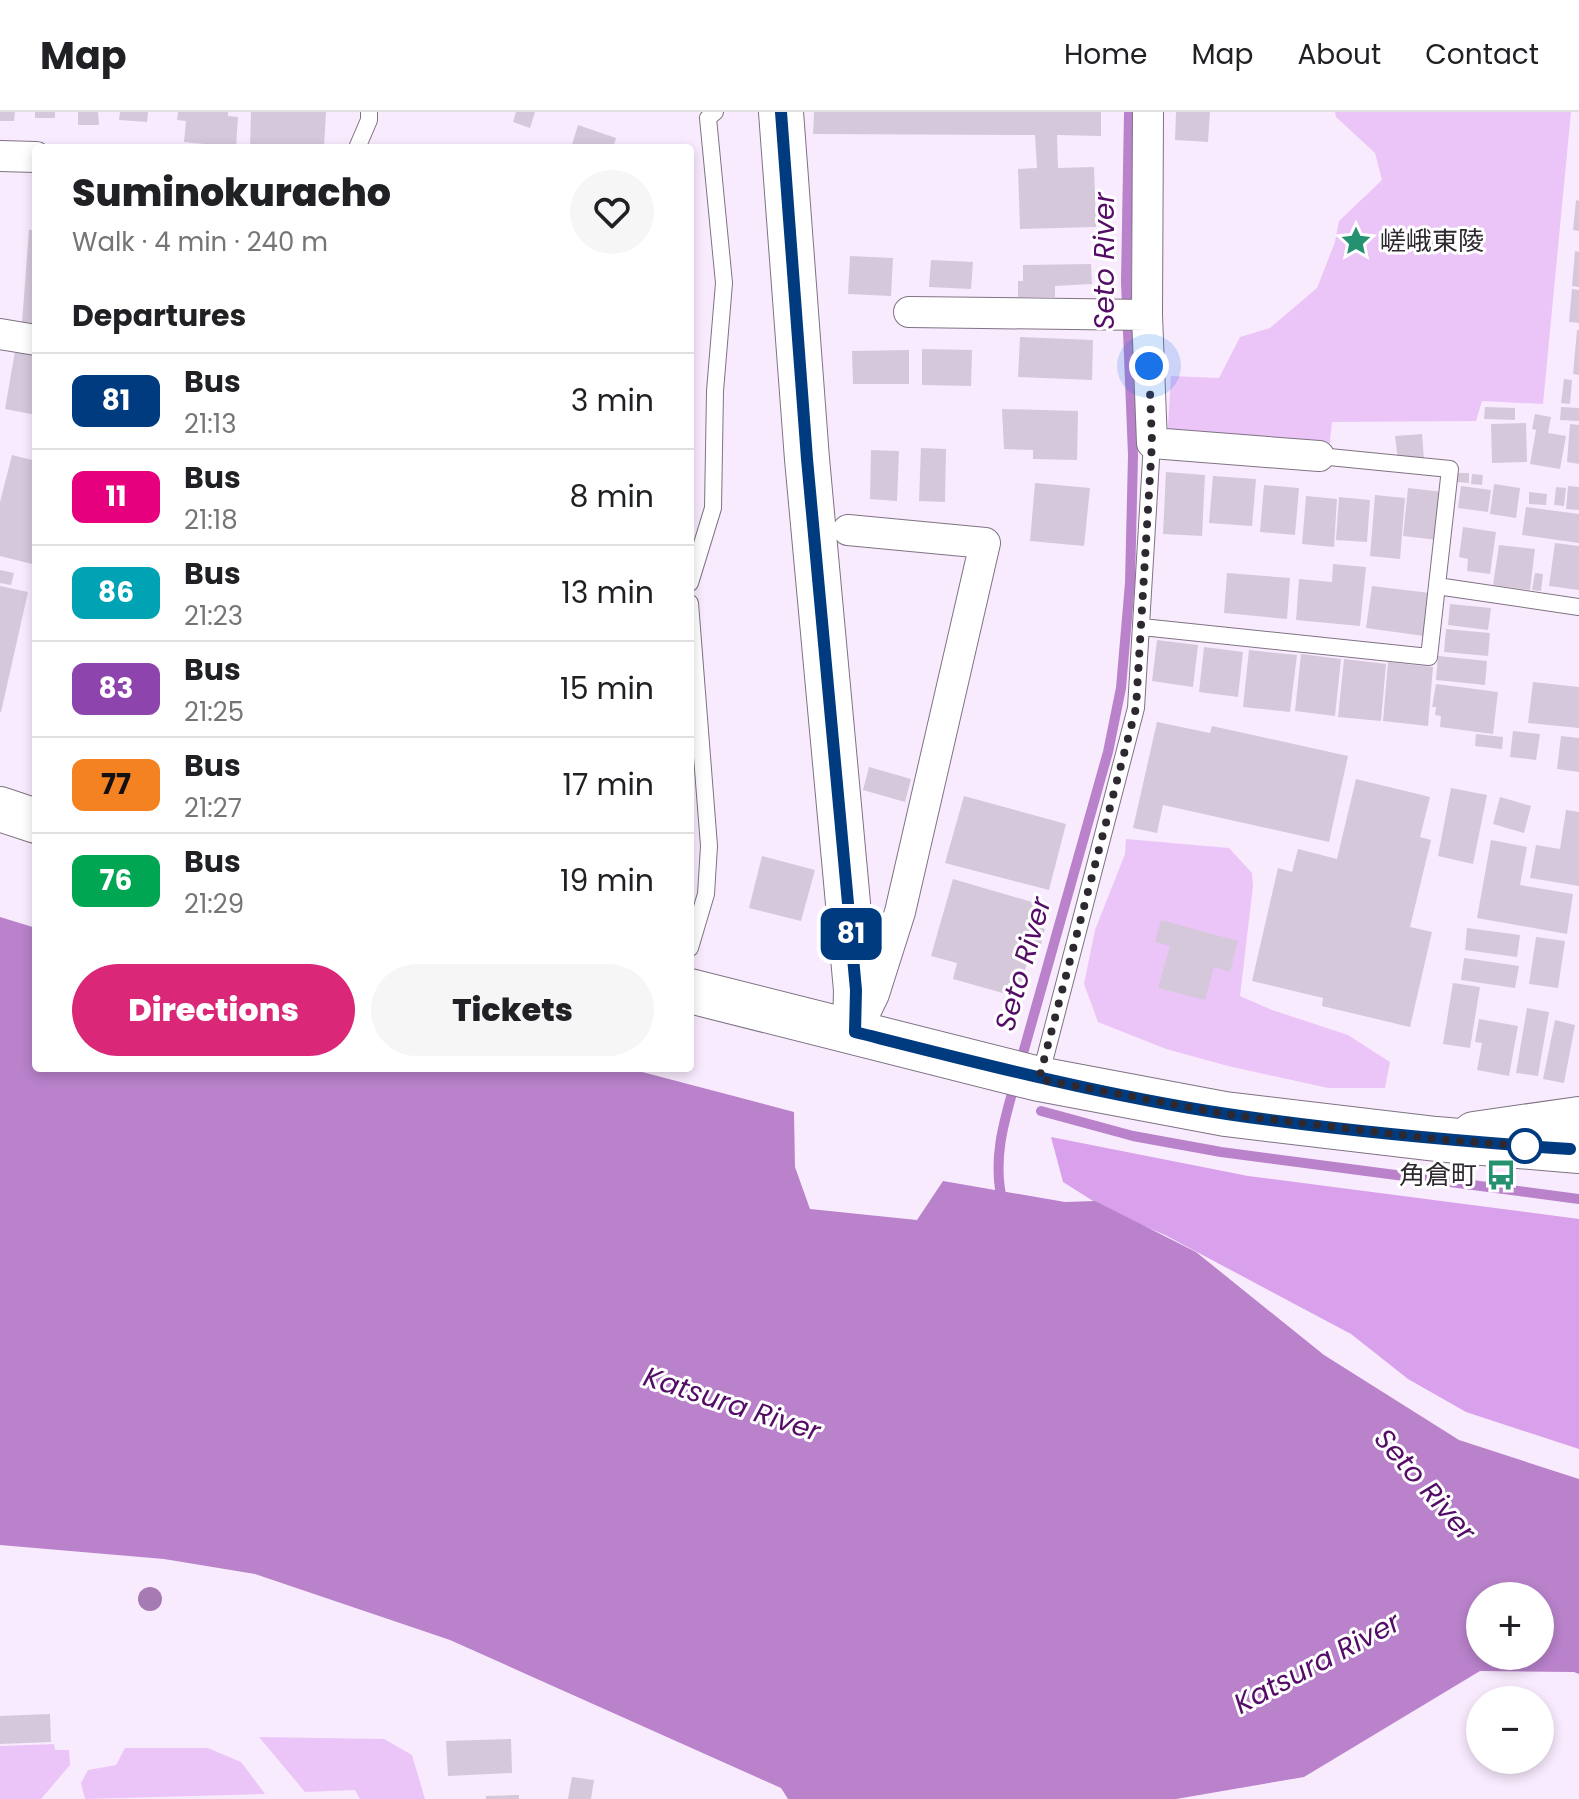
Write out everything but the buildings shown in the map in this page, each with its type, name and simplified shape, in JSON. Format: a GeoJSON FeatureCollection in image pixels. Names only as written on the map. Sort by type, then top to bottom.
{"type":"FeatureCollection","features":[{"type":"Feature","properties":{"kind":"main road"},"geometry":{"type":"LineString","coordinates":[[781,112],[807,459],[856,990],[855,1032]]}},
{"type":"Feature","properties":{"kind":"main road"},"geometry":{"type":"LineString","coordinates":[[0,809],[32,820]]}},
{"type":"Feature","properties":{"kind":"main road"},"geometry":{"type":"LineString","coordinates":[[694,992],[1039,1079],[1225,1114],[1436,1139],[1576,1126]]}},
{"type":"Feature","properties":{"kind":"street"},"geometry":{"type":"LineString","coordinates":[[1148,112],[1133,315],[1152,443],[1319,456]]}},
{"type":"Feature","properties":{"kind":"street"},"geometry":{"type":"LineString","coordinates":[[0,156],[32,157]]}},
{"type":"Feature","properties":{"kind":"street"},"geometry":{"type":"LineString","coordinates":[[909,312],[1133,315]]}},
{"type":"Feature","properties":{"kind":"street"},"geometry":{"type":"LineString","coordinates":[[0,334],[32,339]]}},
{"type":"Feature","properties":{"kind":"street"},"geometry":{"type":"LineString","coordinates":[[848,530],[985,543],[900,912],[874,994],[855,1032]]}},
{"type":"Feature","properties":{"kind":"lane"},"geometry":{"type":"LineString","coordinates":[[359,144],[369,120],[369,112]]}},
{"type":"Feature","properties":{"kind":"lane"},"geometry":{"type":"LineString","coordinates":[[694,570],[713,508],[715,391],[724,283],[708,118],[715,112]]}},
{"type":"Feature","properties":{"kind":"lane"},"geometry":{"type":"LineString","coordinates":[[1039,1079],[1136,708],[1152,443]]}},
{"type":"Feature","properties":{"kind":"lane"},"geometry":{"type":"LineString","coordinates":[[1142,627],[1429,657],[1450,469],[1319,456]]}},
{"type":"Feature","properties":{"kind":"lane"},"geometry":{"type":"LineString","coordinates":[[1437,586],[1579,607]]}},
{"type":"Feature","properties":{"kind":"lane"},"geometry":{"type":"LineString","coordinates":[[694,654],[709,846],[706,894],[694,934]]}},
{"type":"Feature","properties":{"kind":"shaded area"},"geometry":{"type":"Polygon","coordinates":[[[1335,112],[1571,112],[1543,404],[1482,401],[1476,421],[1332,422],[1329,450],[1167,441],[1171,376],[1219,378],[1240,337],[1270,328],[1317,288],[1335,242],[1339,221],[1382,180],[1375,153],[1336,117],[1335,112]]]}},
{"type":"Feature","properties":{"kind":"shaded area"},"geometry":{"type":"Polygon","coordinates":[[[1126,839],[1229,848],[1252,873],[1253,886],[1240,996],[1348,1035],[1390,1062],[1385,1088],[1328,1088],[1228,1066],[1166,1049],[1098,1022],[1084,984],[1095,930],[1125,854],[1126,839]]]}},
{"type":"Feature","properties":{"kind":"shaded area"},"geometry":{"type":"Polygon","coordinates":[[[1051,1137],[1248,1176],[1579,1219],[1579,1449],[1466,1412],[1408,1379],[1351,1334],[1165,1235],[1109,1211],[1063,1182],[1051,1137]]]}},
{"type":"Feature","properties":{"kind":"shaded area"},"geometry":{"type":"Polygon","coordinates":[[[259,1737],[384,1739],[412,1755],[425,1799],[360,1799],[355,1790],[305,1792],[259,1737]]]}},
{"type":"Feature","properties":{"kind":"shaded area"},"geometry":{"type":"Polygon","coordinates":[[[54,1744],[55,1750],[69,1750],[70,1765],[41,1799],[0,1799],[0,1746],[54,1744]]]}},
{"type":"Feature","properties":{"kind":"shaded area"},"geometry":{"type":"Polygon","coordinates":[[[125,1748],[208,1748],[241,1762],[265,1794],[85,1799],[81,1783],[88,1770],[116,1765],[125,1748]]]}},
{"type":"Feature","properties":{"kind":"water","name":"Katsura River"},"geometry":{"type":"Polygon","coordinates":[[[0,917],[32,927],[32,1072],[642,1072],[794,1112],[795,1167],[810,1209],[917,1220],[943,1181],[1065,1202],[1095,1201],[1196,1252],[1324,1355],[1459,1440],[1579,1479],[1579,1674],[1480,1671],[1304,1777],[1176,1799],[788,1799],[781,1788],[450,1640],[255,1574],[164,1559],[0,1545],[0,917]]]}},
{"type":"Feature","properties":{"kind":"waterway","name":"Seto River"},"geometry":{"type":"LineString","coordinates":[[1020,1064],[1108,752],[1121,688],[1130,583],[1133,455],[1126,282],[1129,112]]}},
{"type":"Feature","properties":{"kind":"waterway","name":"Seto River"},"geometry":{"type":"LineString","coordinates":[[1003,1204],[999,1158],[1015,1083]]}},
{"type":"Feature","properties":{"kind":"waterway"},"geometry":{"type":"LineString","coordinates":[[1041,1111],[1133,1136],[1221,1152],[1579,1199]]}},
{"type":"Feature","properties":{"kind":"bus line","name":"81"},"geometry":{"type":"LineString","coordinates":[[781,112],[807,459],[856,990],[855,1032],[1039,1079],[1225,1114],[1436,1139],[1570,1149]]}},
{"type":"Feature","properties":{"kind":"place","name":"嵯峨東陵"},"geometry":{"type":"Point","coordinates":[1356,241]}},
{"type":"Feature","properties":{"kind":"place","name":"角倉町"},"geometry":{"type":"Point","coordinates":[1501,1175]}},
{"type":"Feature","properties":{"kind":"route"},"geometry":{"type":"LineString","coordinates":[[1149,366],[1152,443],[1136,708],[1039,1079],[1225,1114],[1436,1139],[1525,1146]]}}]}
